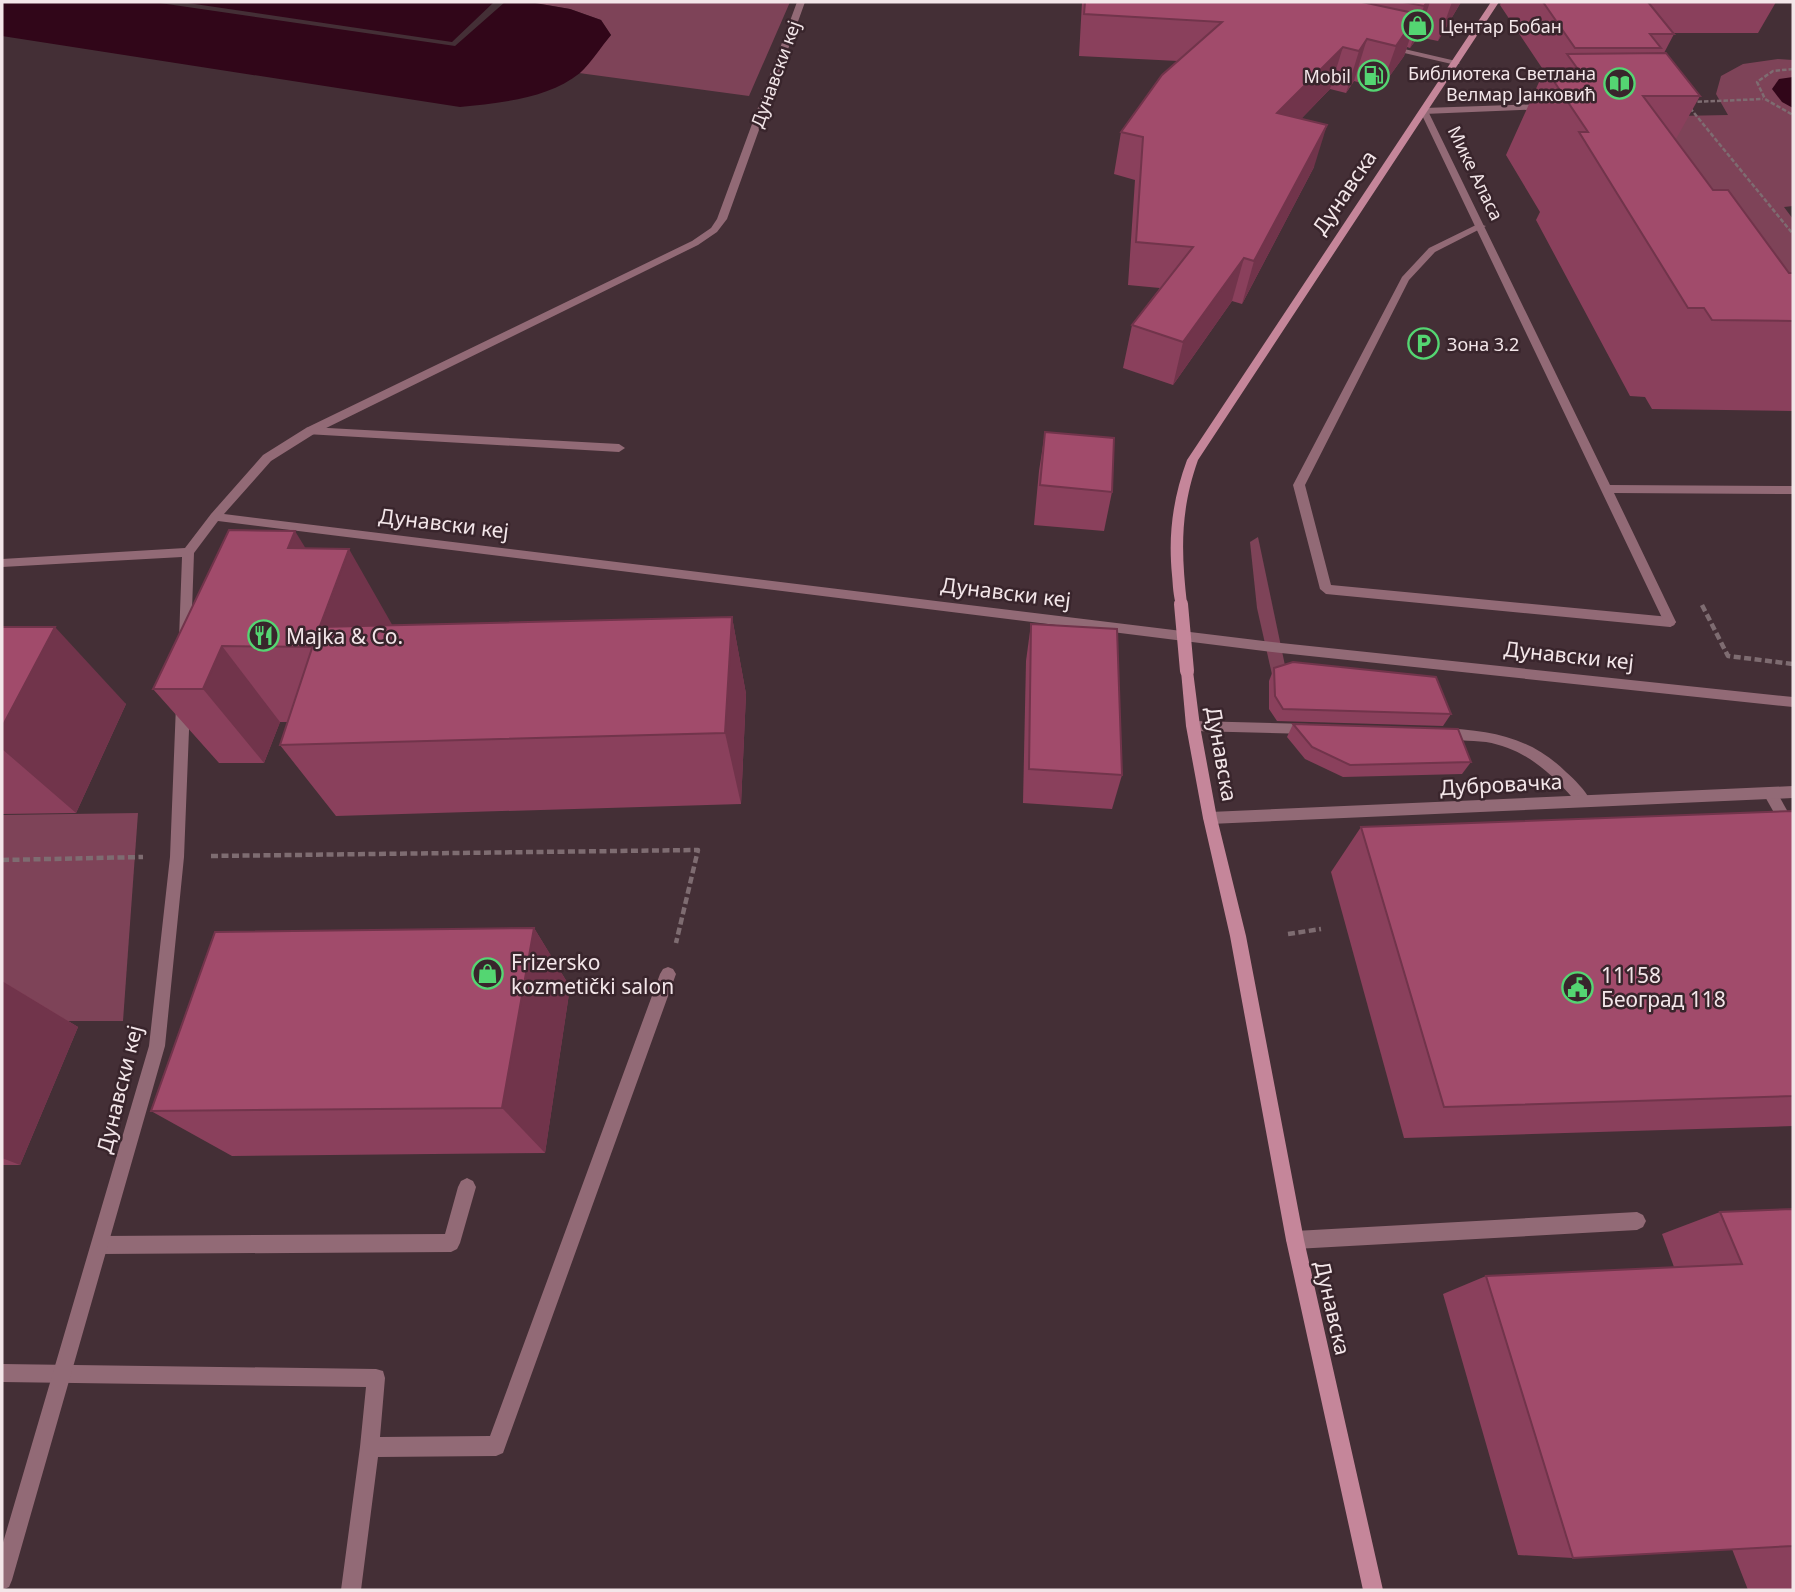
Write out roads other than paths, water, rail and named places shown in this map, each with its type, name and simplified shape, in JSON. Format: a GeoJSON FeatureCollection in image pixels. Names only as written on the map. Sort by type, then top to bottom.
{"type":"FeatureCollection","features":[{"type":"Feature","properties":{"kind":"main road","name":"Дунавска"},"geometry":{"type":"LineString","coordinates":[[1373,1590],[1295,1240],[1238,936],[1210,818],[1193,726],[1174,528],[1177,504],[1194,460],[1494,2]]}},
{"type":"Feature","properties":{"kind":"street","name":"Дунавски кеј"},"geometry":{"type":"LineString","coordinates":[[188,552],[267,458],[310,431],[695,243],[714,230],[722,219],[801,2]]}},
{"type":"Feature","properties":{"kind":"street"},"geometry":{"type":"LineString","coordinates":[[1377,44],[1457,62]]}},
{"type":"Feature","properties":{"kind":"street","name":"Мике Аласа"},"geometry":{"type":"LineString","coordinates":[[1481,226],[1433,250],[1405,279],[1299,485],[1326,589],[1670,622],[1481,226],[1424,111],[1551,107]]}},
{"type":"Feature","properties":{"kind":"street"},"geometry":{"type":"LineString","coordinates":[[310,431],[619,448]]}},
{"type":"Feature","properties":{"kind":"street"},"geometry":{"type":"LineString","coordinates":[[1607,489],[1793,491]]}},
{"type":"Feature","properties":{"kind":"street","name":"Дунавски кеј"},"geometry":{"type":"LineString","coordinates":[[215,517],[1254,645],[1793,702]]}},
{"type":"Feature","properties":{"kind":"street"},"geometry":{"type":"LineString","coordinates":[[2,563],[188,552],[185,651]]}},
{"type":"Feature","properties":{"kind":"street","name":"Дунавски кеј"},"geometry":{"type":"LineString","coordinates":[[2,1580],[157,1046],[177,857],[183,692]]}},
{"type":"Feature","properties":{"kind":"street"},"geometry":{"type":"LineString","coordinates":[[1193,726],[1329,730]]}},
{"type":"Feature","properties":{"kind":"street"},"geometry":{"type":"LineString","coordinates":[[1425,733],[1501,738],[1527,749],[1559,771],[1584,801]]}},
{"type":"Feature","properties":{"kind":"street","name":"Дубровачка"},"geometry":{"type":"LineString","coordinates":[[1210,818],[1793,792]]}},
{"type":"Feature","properties":{"kind":"street"},"geometry":{"type":"LineString","coordinates":[[1770,793],[1793,834]]}},
{"type":"Feature","properties":{"kind":"street"},"geometry":{"type":"LineString","coordinates":[[370,1447],[496,1446],[668,974]]}},
{"type":"Feature","properties":{"kind":"street"},"geometry":{"type":"LineString","coordinates":[[100,1245],[451,1243],[467,1187]]}},
{"type":"Feature","properties":{"kind":"street"},"geometry":{"type":"LineString","coordinates":[[1295,1240],[1637,1221]]}},
{"type":"Feature","properties":{"kind":"street"},"geometry":{"type":"LineString","coordinates":[[2,1373],[376,1378],[370,1447],[351,1590]]}},
{"type":"Feature","properties":{"kind":"place","name":"Центар Бобан"},"geometry":{"type":"Point","coordinates":[1417,26]}},
{"type":"Feature","properties":{"kind":"place","name":"Mobil"},"geometry":{"type":"Point","coordinates":[1374,76]}},
{"type":"Feature","properties":{"kind":"place","name":"Библиотека Светлана Велмар Јанковић"},"geometry":{"type":"Point","coordinates":[1619,83]}},
{"type":"Feature","properties":{"kind":"place","name":"Зона 3.2"},"geometry":{"type":"Point","coordinates":[1424,344]}},
{"type":"Feature","properties":{"kind":"place","name":"Majka & Co."},"geometry":{"type":"Point","coordinates":[263,636]}},
{"type":"Feature","properties":{"kind":"place","name":"Frizersko kozmetički salon"},"geometry":{"type":"Point","coordinates":[488,974]}},
{"type":"Feature","properties":{"kind":"place","name":"11158 Београд 118"},"geometry":{"type":"Point","coordinates":[1578,987]}}]}
